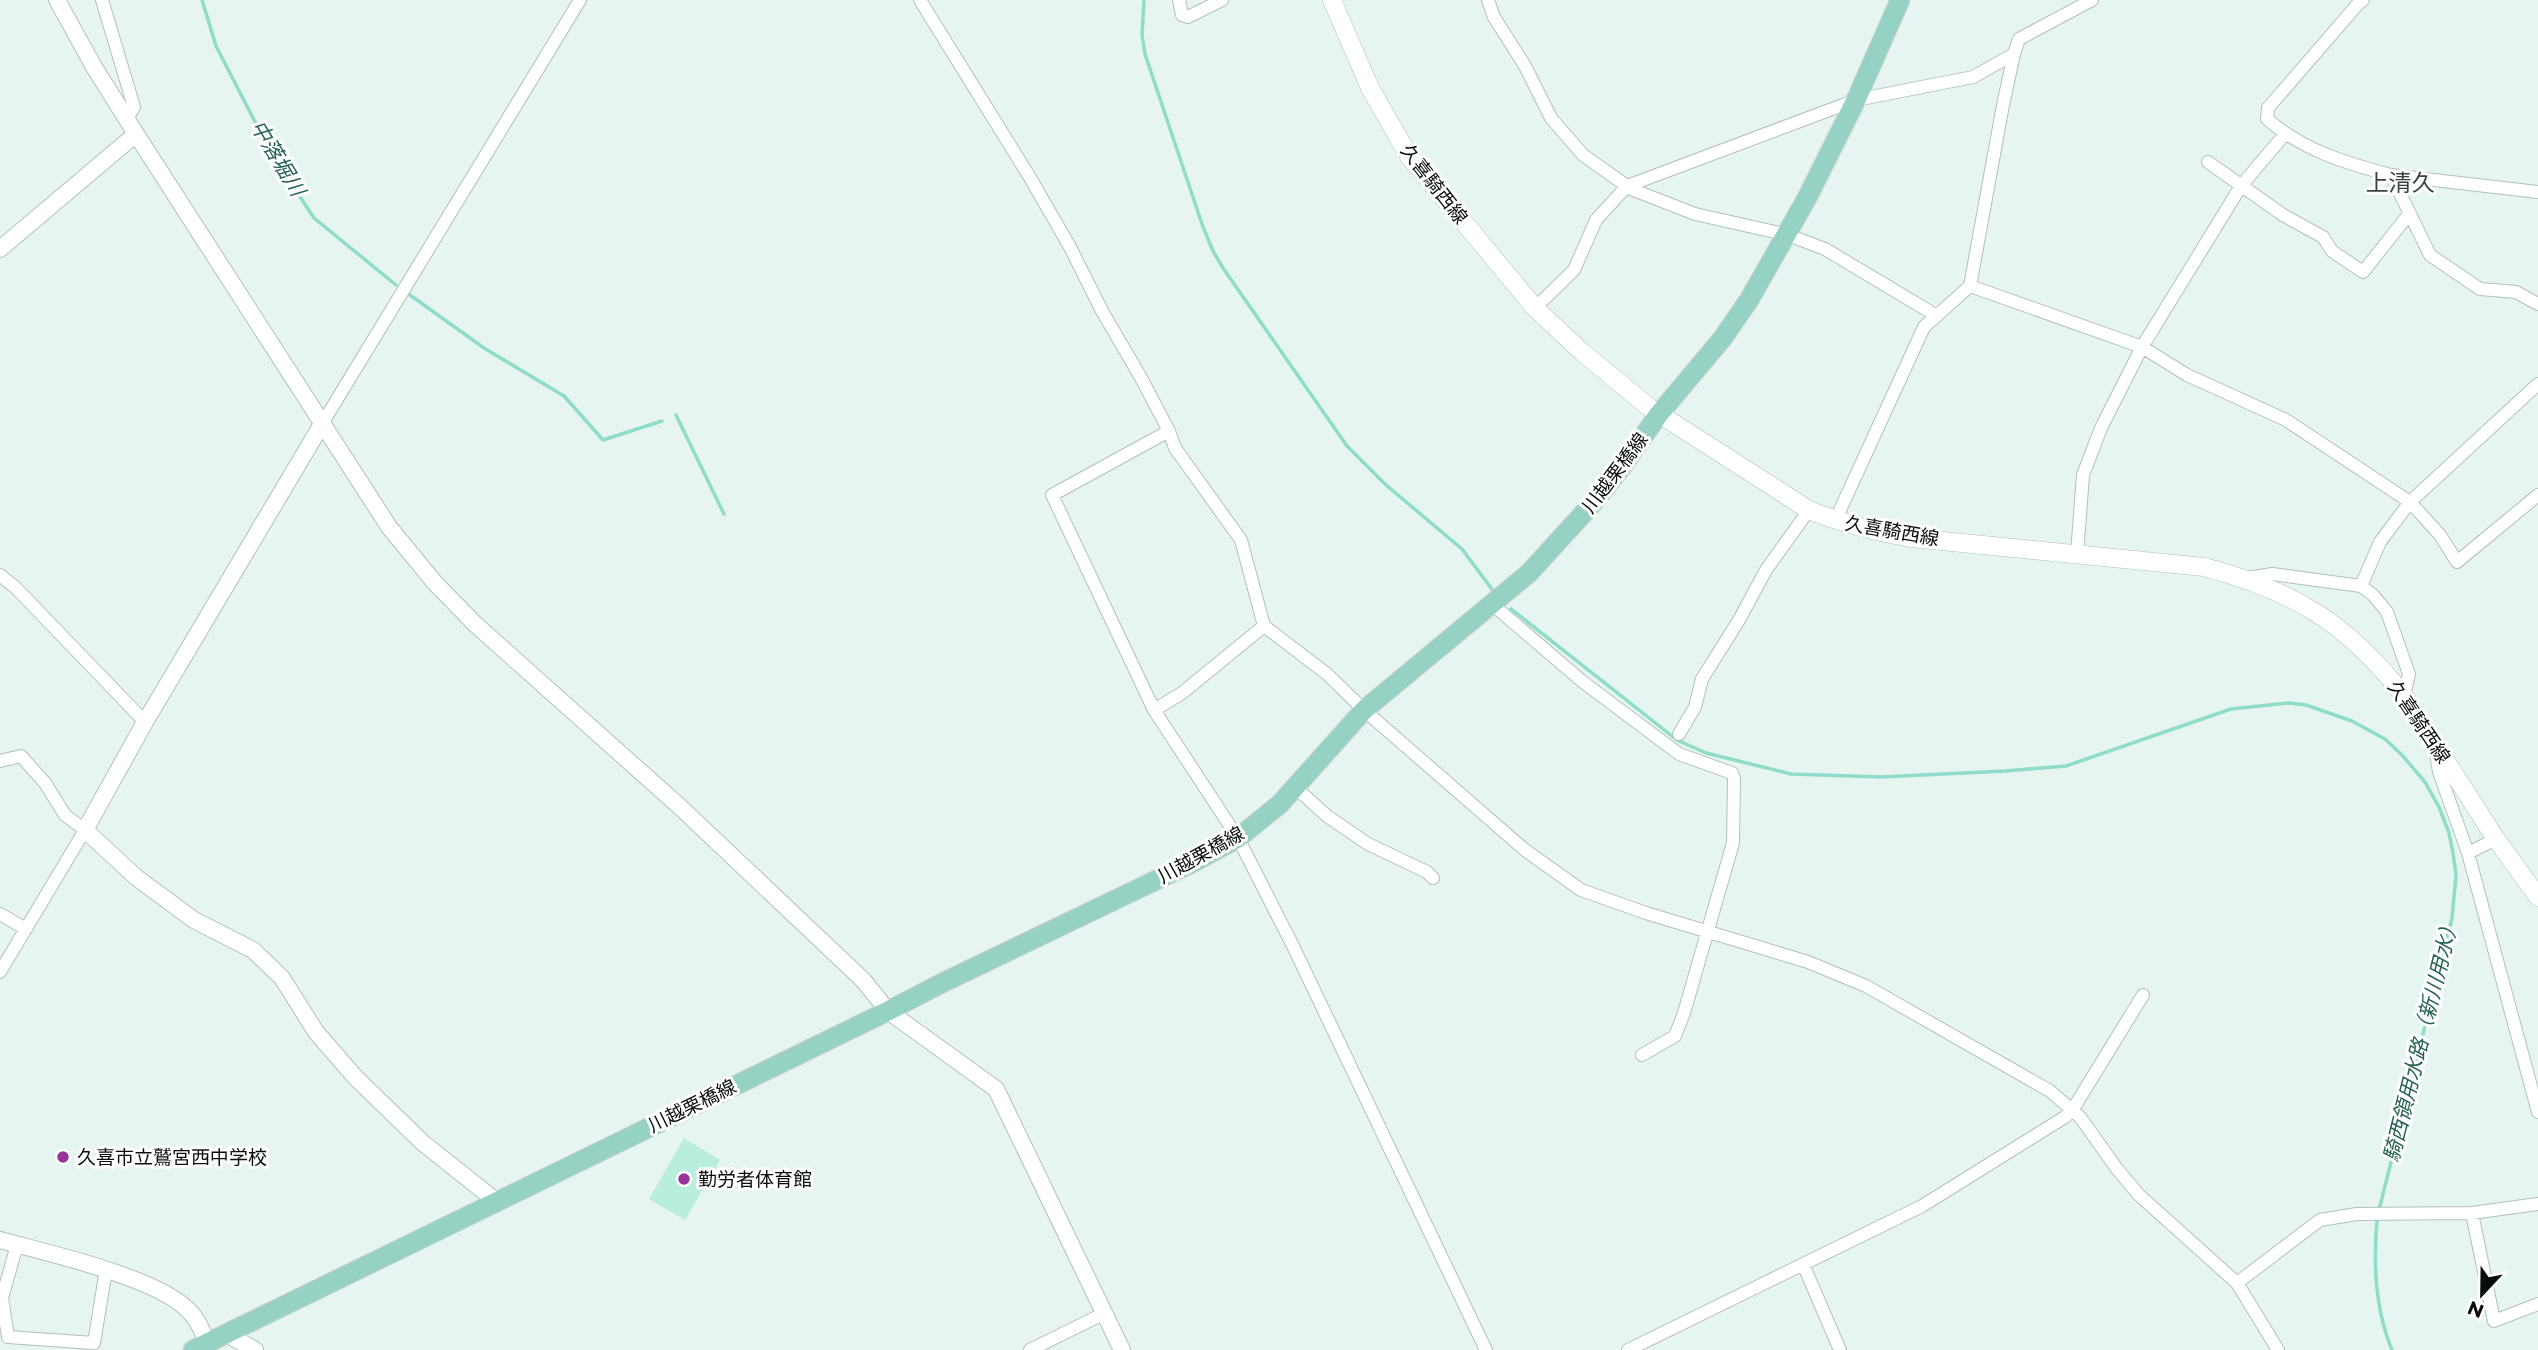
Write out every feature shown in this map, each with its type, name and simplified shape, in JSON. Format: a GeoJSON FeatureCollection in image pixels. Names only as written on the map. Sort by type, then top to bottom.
{"type":"FeatureCollection","features":[{"type":"Feature","properties":{"kind":"main road","name":"久喜騎西線"},"geometry":{"type":"LineString","coordinates":[[1332,0],[1370,88],[1409,156],[1535,308],[1602,369],[1659,414],[1809,510],[1869,531],[1912,538],[2204,567],[2247,578],[2290,596],[2356,641],[2404,696],[2496,839],[2538,897]]}},
{"type":"Feature","properties":{"kind":"main road","name":"川越栗橋線"},"geometry":{"type":"LineString","coordinates":[[200,1346],[888,1011],[942,982],[1196,861],[1238,838],[1280,804],[1364,710],[1530,573],[1574,526],[1621,468],[1659,414],[1722,339],[1788,235],[1856,100],[1896,2]]}},
{"type":"Feature","properties":{"kind":"street"},"geometry":{"type":"LineString","coordinates":[[57,0],[94,67],[136,134],[389,527],[435,583],[475,624],[679,806],[854,971],[888,1011],[996,1089],[1122,1350]]}},
{"type":"Feature","properties":{"kind":"street"},"geometry":{"type":"LineString","coordinates":[[102,0],[134,107],[127,119]]}},
{"type":"Feature","properties":{"kind":"street"},"geometry":{"type":"LineString","coordinates":[[0,972],[4,956],[26,929],[322,424],[580,0]]}},
{"type":"Feature","properties":{"kind":"street"},"geometry":{"type":"LineString","coordinates":[[920,0],[1009,140],[1169,431],[1175,448],[1241,540],[1264,626],[1326,674],[1525,850],[1581,890],[1646,913],[1808,962],[1866,986],[2050,1091],[2073,1109],[2139,1195],[2237,1283],[2278,1350]]}},
{"type":"Feature","properties":{"kind":"street"},"geometry":{"type":"LineString","coordinates":[[1179,0],[1182,15],[1188,17],[1222,0]]}},
{"type":"Feature","properties":{"kind":"street"},"geometry":{"type":"LineString","coordinates":[[1488,0],[1494,17],[1525,66],[1551,118],[1583,155],[1627,187],[1695,214],[1788,235],[1825,249],[1937,316]]}},
{"type":"Feature","properties":{"kind":"street"},"geometry":{"type":"LineString","coordinates":[[1835,521],[1924,327],[1970,286],[2019,39],[2092,0]]}},
{"type":"Feature","properties":{"kind":"street"},"geometry":{"type":"LineString","coordinates":[[2358,1],[2268,108],[2267,119],[2284,134],[2342,162],[2390,175],[2538,192]]}},
{"type":"Feature","properties":{"kind":"street"},"geometry":{"type":"LineString","coordinates":[[1535,308],[1574,270],[1596,220],[1627,187],[1856,100],[1973,77],[2014,54]]}},
{"type":"Feature","properties":{"kind":"street"},"geometry":{"type":"LineString","coordinates":[[0,249],[136,134]]}},
{"type":"Feature","properties":{"kind":"street"},"geometry":{"type":"LineString","coordinates":[[2077,554],[2083,475],[2101,428],[2142,347],[2241,187],[2284,134]]}},
{"type":"Feature","properties":{"kind":"street"},"geometry":{"type":"LineString","coordinates":[[2208,162],[2283,215],[2323,237],[2332,251],[2363,272],[2409,214]]}},
{"type":"Feature","properties":{"kind":"street"},"geometry":{"type":"LineString","coordinates":[[2390,175],[2430,255],[2480,289],[2516,292],[2538,304]]}},
{"type":"Feature","properties":{"kind":"street"},"geometry":{"type":"LineString","coordinates":[[1970,286],[2142,347],[2187,375],[2286,420],[2410,502],[2440,535],[2457,562],[2538,495]]}},
{"type":"Feature","properties":{"kind":"street"},"geometry":{"type":"LineString","coordinates":[[2361,586],[2380,542],[2410,502],[2538,384]]}},
{"type":"Feature","properties":{"kind":"street"},"geometry":{"type":"LineString","coordinates":[[1169,431],[1052,495],[1154,710],[1238,838],[1305,971],[1486,1350]]}},
{"type":"Feature","properties":{"kind":"street"},"geometry":{"type":"LineString","coordinates":[[1679,734],[1695,707],[1702,680],[1766,570],[1809,510]]}},
{"type":"Feature","properties":{"kind":"street"},"geometry":{"type":"LineString","coordinates":[[2247,578],[2272,574],[2361,586],[2373,595],[2387,612],[2409,674],[2404,696]]}},
{"type":"Feature","properties":{"kind":"street"},"geometry":{"type":"LineString","coordinates":[[0,575],[16,588],[145,722]]}},
{"type":"Feature","properties":{"kind":"street"},"geometry":{"type":"LineString","coordinates":[[1493,605],[1583,682],[1679,754],[1732,772],[1734,778],[1733,842],[1675,1035],[1642,1055]]}},
{"type":"Feature","properties":{"kind":"street"},"geometry":{"type":"LineString","coordinates":[[1154,710],[1182,693],[1264,626]]}},
{"type":"Feature","properties":{"kind":"street"},"geometry":{"type":"LineString","coordinates":[[2434,744],[2439,772],[2468,853],[2538,1112]]}},
{"type":"Feature","properties":{"kind":"street"},"geometry":{"type":"LineString","coordinates":[[0,761],[21,757],[45,783],[65,815],[137,878],[194,920],[253,950],[282,978],[316,1032],[355,1077],[422,1143],[496,1201]]}},
{"type":"Feature","properties":{"kind":"street"},"geometry":{"type":"LineString","coordinates":[[1295,787],[1327,816],[1368,844],[1427,872],[1433,878]]}},
{"type":"Feature","properties":{"kind":"street"},"geometry":{"type":"LineString","coordinates":[[2468,853],[2496,839]]}},
{"type":"Feature","properties":{"kind":"street"},"geometry":{"type":"LineString","coordinates":[[0,914],[26,929]]}},
{"type":"Feature","properties":{"kind":"street"},"geometry":{"type":"LineString","coordinates":[[1628,1350],[1945,1193],[2065,1117],[2073,1109],[2143,995]]}},
{"type":"Feature","properties":{"kind":"street"},"geometry":{"type":"LineString","coordinates":[[2237,1283],[2320,1220],[2357,1214],[2472,1213],[2538,1204]]}},
{"type":"Feature","properties":{"kind":"street"},"geometry":{"type":"LineString","coordinates":[[2472,1213],[2494,1321],[2538,1304]]}},
{"type":"Feature","properties":{"kind":"street"},"geometry":{"type":"LineString","coordinates":[[0,1240],[106,1270],[164,1294],[186,1307],[199,1323],[200,1346]]}},
{"type":"Feature","properties":{"kind":"street"},"geometry":{"type":"LineString","coordinates":[[18,1245],[1,1298],[4,1337],[94,1343],[106,1270]]}},
{"type":"Feature","properties":{"kind":"street"},"geometry":{"type":"LineString","coordinates":[[1803,1265],[1840,1350]]}},
{"type":"Feature","properties":{"kind":"street"},"geometry":{"type":"LineString","coordinates":[[1030,1350],[1105,1314]]}},
{"type":"Feature","properties":{"kind":"street"},"geometry":{"type":"LineString","coordinates":[[225,1333],[255,1350]]}},
{"type":"Feature","properties":{"kind":"green space","name":"勤労者体育館"},"geometry":{"type":"Polygon","coordinates":[[[684,1138],[720,1160],[685,1220],[649,1199],[684,1138]]]}},
{"type":"Feature","properties":{"kind":"waterway","name":"中落堀川"},"geometry":{"type":"LineString","coordinates":[[202,0],[216,46],[270,151],[314,218],[396,285]]}},
{"type":"Feature","properties":{"kind":"waterway","name":"騎西領用水路（新川用水）"},"geometry":{"type":"LineString","coordinates":[[1144,0],[1142,35],[1145,54],[1203,227],[1223,268],[1347,446],[1386,485],[1462,549],[1494,592]]}},
{"type":"Feature","properties":{"kind":"waterway","name":"中落堀川"},"geometry":{"type":"LineString","coordinates":[[410,295],[484,348],[564,396],[603,440],[662,421]]}},
{"type":"Feature","properties":{"kind":"waterway"},"geometry":{"type":"LineString","coordinates":[[676,415],[724,514]]}},
{"type":"Feature","properties":{"kind":"waterway","name":"騎西領用水路（新川用水）"},"geometry":{"type":"LineString","coordinates":[[1511,609],[1677,740],[1706,753],[1791,774],[1881,777],[2066,766],[2231,709],[2289,703],[2306,705],[2352,721],[2385,739],[2425,782],[2439,807],[2449,833],[2456,875],[2452,918],[2379,1210]]}},
{"type":"Feature","properties":{"kind":"waterway","name":"騎西領用水路（新川用水）"},"geometry":{"type":"LineString","coordinates":[[2377,1221],[2377,1287],[2382,1319],[2392,1350]]}},
{"type":"Feature","properties":{"kind":"place","name":"久喜市立鷲宮西中学校"},"geometry":{"type":"Point","coordinates":[63,1157]}},
{"type":"Feature","properties":{"kind":"place","name":"勤労者体育館"},"geometry":{"type":"Point","coordinates":[684,1179]}},
{"type":"Feature","properties":{"kind":"district","name":"上清久"},"geometry":{"type":"Point","coordinates":[2400,183]}}]}
